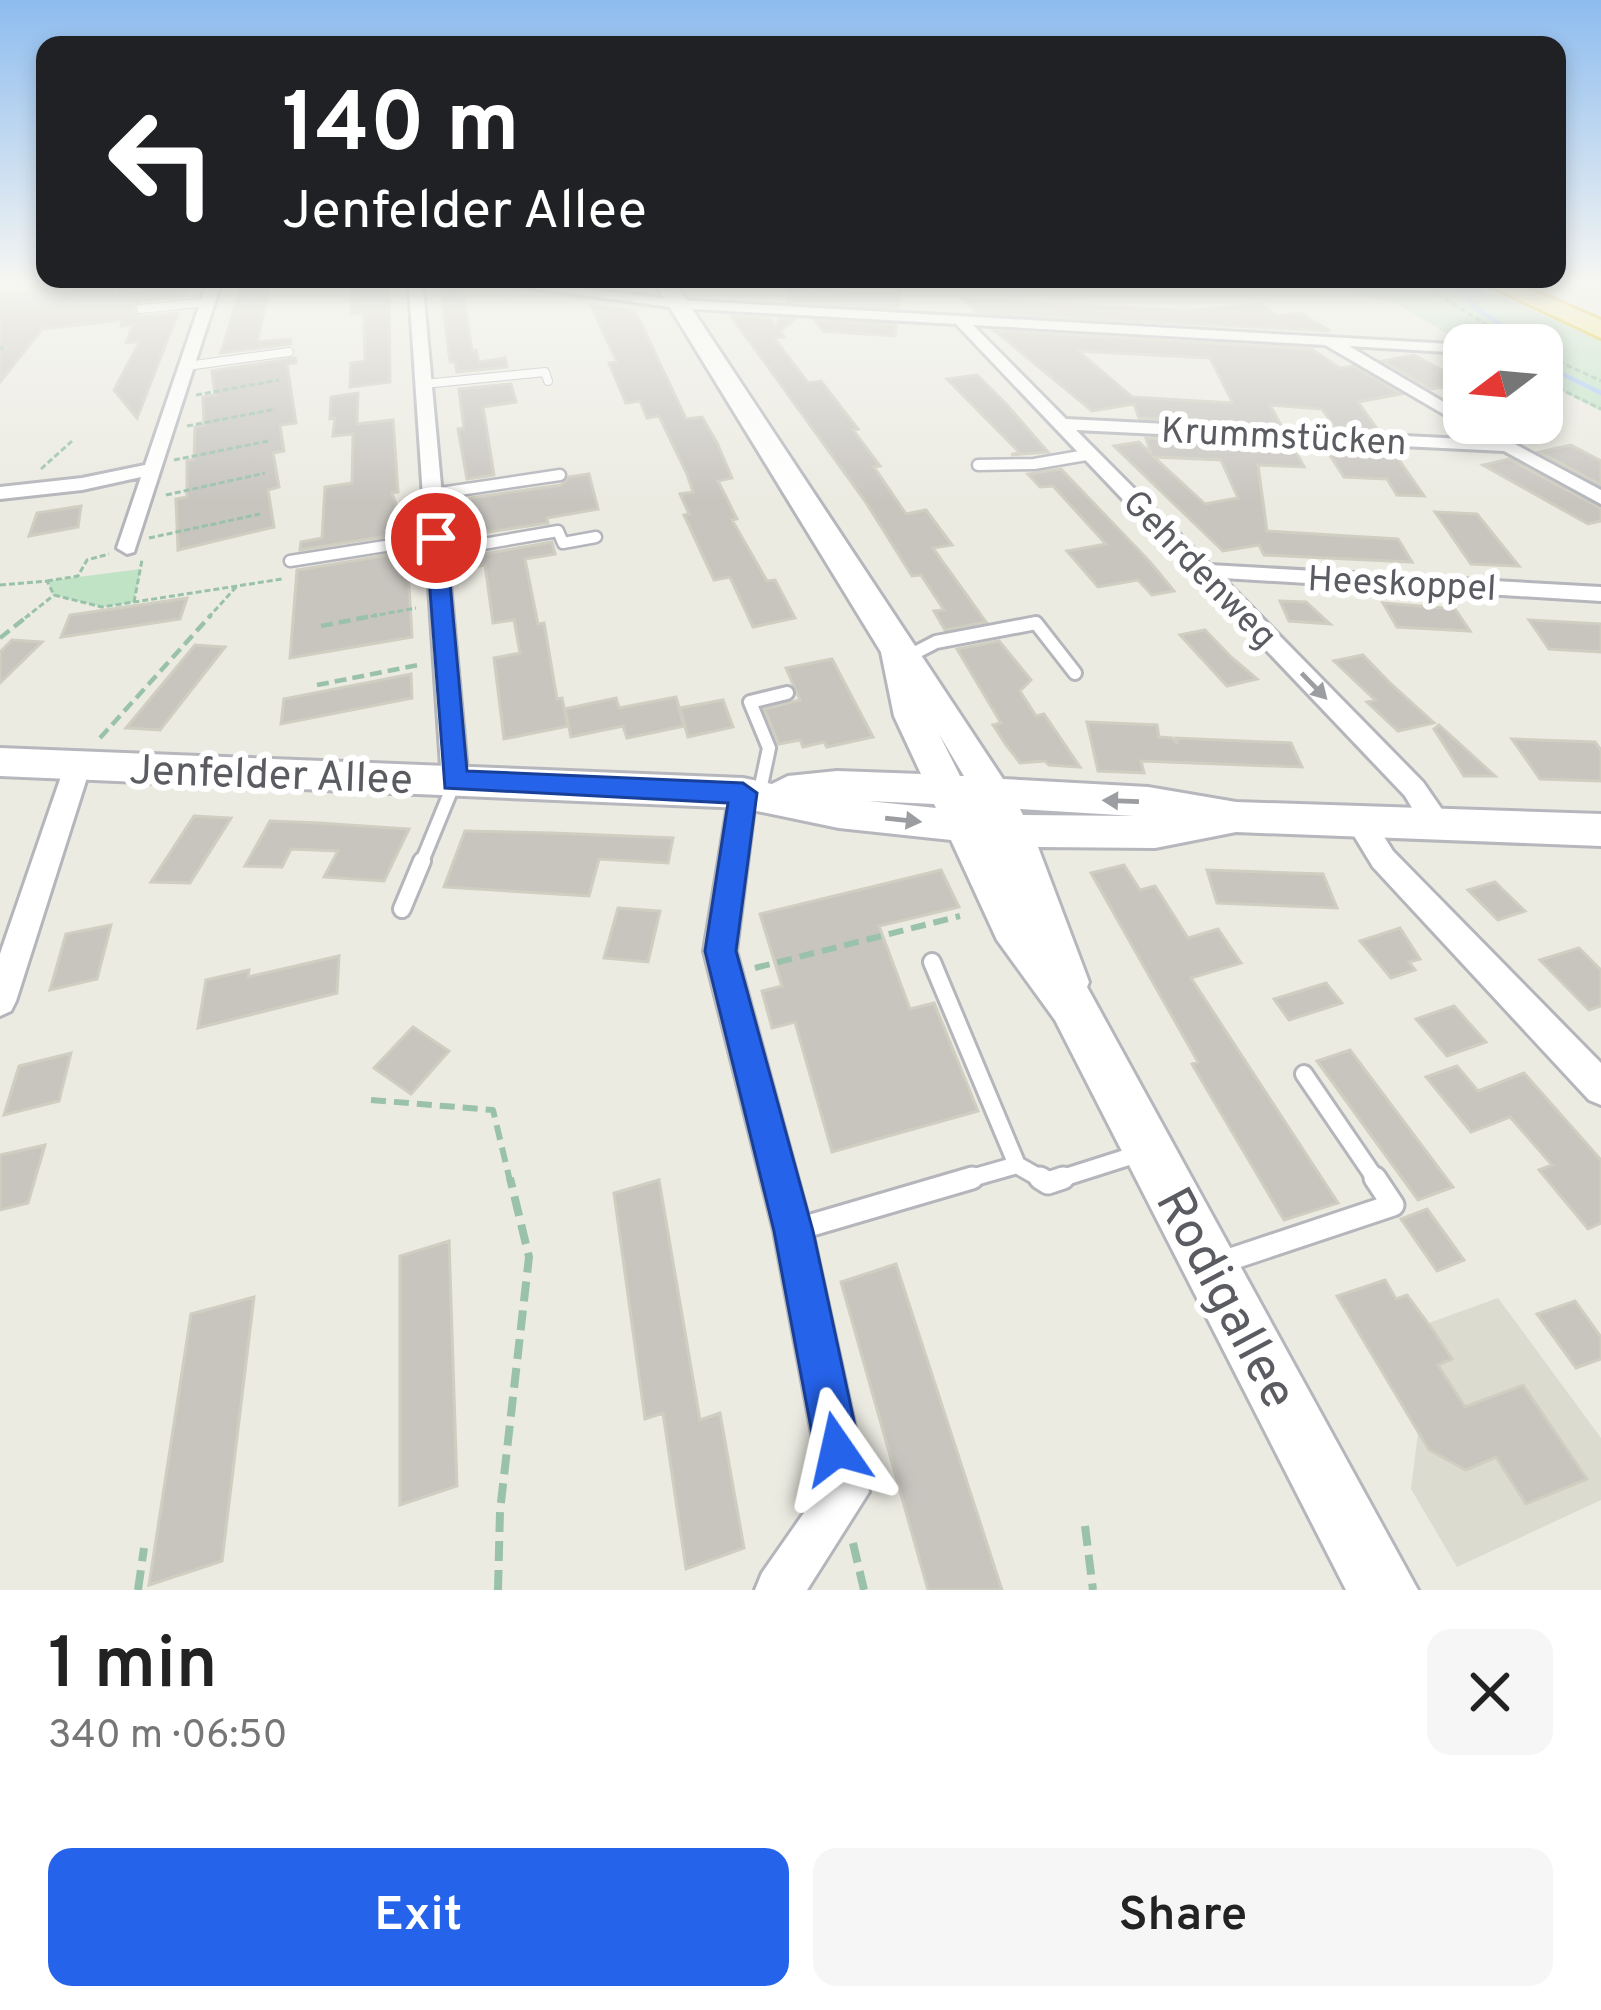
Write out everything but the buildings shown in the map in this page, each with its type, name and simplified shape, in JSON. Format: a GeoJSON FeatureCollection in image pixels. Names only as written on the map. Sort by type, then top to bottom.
{"type":"FeatureCollection","features":[{"type":"Feature","properties":{"kind":"main road","name":"Rodigallee"},"geometry":{"type":"LineString","coordinates":[[709,354],[900,656],[912,716],[980,810],[1012,927],[1072,1005],[1383,1590]]}},
{"type":"Feature","properties":{"kind":"main road","name":"Jenfelder Allee"},"geometry":{"type":"LineString","coordinates":[[0,762],[751,794],[838,813],[980,810],[1155,832],[1236,817],[1601,830]]}},
{"type":"Feature","properties":{"kind":"street"},"geometry":{"type":"LineString","coordinates":[[127,548],[191,354]]}},
{"type":"Feature","properties":{"kind":"street"},"geometry":{"type":"LineString","coordinates":[[422,354],[454,781]]}},
{"type":"Feature","properties":{"kind":"street","name":"Gehrdenweg"},"geometry":{"type":"LineString","coordinates":[[994,354],[1414,789],[1438,824]]}},
{"type":"Feature","properties":{"kind":"street"},"geometry":{"type":"LineString","coordinates":[[1351,354],[1443,408]]}},
{"type":"Feature","properties":{"kind":"street","name":"Krummstücken"},"geometry":{"type":"LineString","coordinates":[[1063,424],[1506,446]]}},
{"type":"Feature","properties":{"kind":"street"},"geometry":{"type":"LineString","coordinates":[[1503,444],[1601,498]]}},
{"type":"Feature","properties":{"kind":"street"},"geometry":{"type":"LineString","coordinates":[[7,493],[154,466]]}},
{"type":"Feature","properties":{"kind":"street","name":"Heeskoppel"},"geometry":{"type":"LineString","coordinates":[[1204,571],[1601,593]]}},
{"type":"Feature","properties":{"kind":"street"},"geometry":{"type":"LineString","coordinates":[[0,1000],[78,765]]}},
{"type":"Feature","properties":{"kind":"street"},"geometry":{"type":"LineString","coordinates":[[751,794],[720,951],[793,1231],[846,1492],[779,1590]]}},
{"type":"Feature","properties":{"kind":"street"},"geometry":{"type":"LineString","coordinates":[[1359,821],[1383,859],[1601,1088]]}},
{"type":"Feature","properties":{"kind":"lane"},"geometry":{"type":"LineString","coordinates":[[187,366],[273,354]]}},
{"type":"Feature","properties":{"kind":"lane"},"geometry":{"type":"LineString","coordinates":[[424,384],[522,371],[545,372],[548,381]]}},
{"type":"Feature","properties":{"kind":"lane"},"geometry":{"type":"LineString","coordinates":[[978,465],[1034,464],[1092,454]]}},
{"type":"Feature","properties":{"kind":"lane"},"geometry":{"type":"LineString","coordinates":[[433,494],[560,475]]}},
{"type":"Feature","properties":{"kind":"lane"},"geometry":{"type":"LineString","coordinates":[[290,561],[558,531],[562,543],[596,537]]}},
{"type":"Feature","properties":{"kind":"lane"},"geometry":{"type":"LineString","coordinates":[[900,656],[935,641],[1036,623],[1075,673]]}},
{"type":"Feature","properties":{"kind":"lane"},"geometry":{"type":"LineString","coordinates":[[751,794],[770,748],[750,702],[787,693]]}},
{"type":"Feature","properties":{"kind":"lane"},"geometry":{"type":"LineString","coordinates":[[402,909],[454,781]]}},
{"type":"Feature","properties":{"kind":"lane"},"geometry":{"type":"LineString","coordinates":[[932,962],[1017,1165],[1048,1183],[1150,1150]]}},
{"type":"Feature","properties":{"kind":"lane"},"geometry":{"type":"LineString","coordinates":[[1211,1266],[1393,1205],[1304,1074]]}},
{"type":"Feature","properties":{"kind":"lane"},"geometry":{"type":"LineString","coordinates":[[793,1231],[1017,1165]]}},
{"type":"Feature","properties":{"kind":"path"},"geometry":{"type":"LineString","coordinates":[[1563,364],[1601,381]]}},
{"type":"Feature","properties":{"kind":"path"},"geometry":{"type":"LineString","coordinates":[[176,398],[279,380]]}},
{"type":"Feature","properties":{"kind":"path"},"geometry":{"type":"LineString","coordinates":[[1563,390],[1601,409]]}},
{"type":"Feature","properties":{"kind":"path"},"geometry":{"type":"LineString","coordinates":[[166,430],[276,409]]}},
{"type":"Feature","properties":{"kind":"path"},"geometry":{"type":"LineString","coordinates":[[7,493],[72,441]]}},
{"type":"Feature","properties":{"kind":"path"},"geometry":{"type":"LineString","coordinates":[[154,466],[268,441]]}},
{"type":"Feature","properties":{"kind":"path"},"geometry":{"type":"LineString","coordinates":[[142,500],[266,473]]}},
{"type":"Feature","properties":{"kind":"path"},"geometry":{"type":"LineString","coordinates":[[134,602],[146,539],[260,514]]}},
{"type":"Feature","properties":{"kind":"path"},"geometry":{"type":"LineString","coordinates":[[0,585],[78,576],[87,560],[127,548]]}},
{"type":"Feature","properties":{"kind":"path"},"geometry":{"type":"LineString","coordinates":[[54,596],[102,607],[281,579]]}},
{"type":"Feature","properties":{"kind":"path"},"geometry":{"type":"LineString","coordinates":[[47,581],[54,596]]}},
{"type":"Feature","properties":{"kind":"path"},"geometry":{"type":"LineString","coordinates":[[78,765],[237,586]]}},
{"type":"Feature","properties":{"kind":"path"},"geometry":{"type":"LineString","coordinates":[[0,638],[54,596]]}},
{"type":"Feature","properties":{"kind":"path"},"geometry":{"type":"LineString","coordinates":[[321,626],[441,603]]}},
{"type":"Feature","properties":{"kind":"path"},"geometry":{"type":"LineString","coordinates":[[316,686],[446,660]]}},
{"type":"Feature","properties":{"kind":"path"},"geometry":{"type":"LineString","coordinates":[[727,975],[960,916]]}},
{"type":"Feature","properties":{"kind":"path"},"geometry":{"type":"LineString","coordinates":[[371,1100],[493,1110],[529,1257],[500,1511],[498,1590]]}},
{"type":"Feature","properties":{"kind":"path"},"geometry":{"type":"LineString","coordinates":[[1085,1526],[1093,1590]]}},
{"type":"Feature","properties":{"kind":"path"},"geometry":{"type":"LineString","coordinates":[[138,1590],[144,1548]]}},
{"type":"Feature","properties":{"kind":"shaded area"},"geometry":{"type":"Polygon","coordinates":[[[1385,1280],[1396,1298],[1407,1295],[1415,1328],[1498,1298],[1601,1438],[1601,1500],[1457,1567],[1411,1489],[1418,1433],[1337,1296],[1385,1280]]]}},
{"type":"Feature","properties":{"kind":"green space"},"geometry":{"type":"Polygon","coordinates":[[[1563,354],[1601,354],[1601,411],[1563,392],[1563,354]]]}},
{"type":"Feature","properties":{"kind":"green space"},"geometry":{"type":"Polygon","coordinates":[[[141,569],[134,602],[102,607],[54,595],[47,581],[141,569]]]}},
{"type":"Feature","properties":{"kind":"waterway"},"geometry":{"type":"LineString","coordinates":[[1563,374],[1601,393]]}},
{"type":"Feature","properties":{"kind":"route"},"geometry":{"type":"LineString","coordinates":[[436,538],[454,781],[743,793],[720,951],[793,1231],[837,1449]]}}]}
